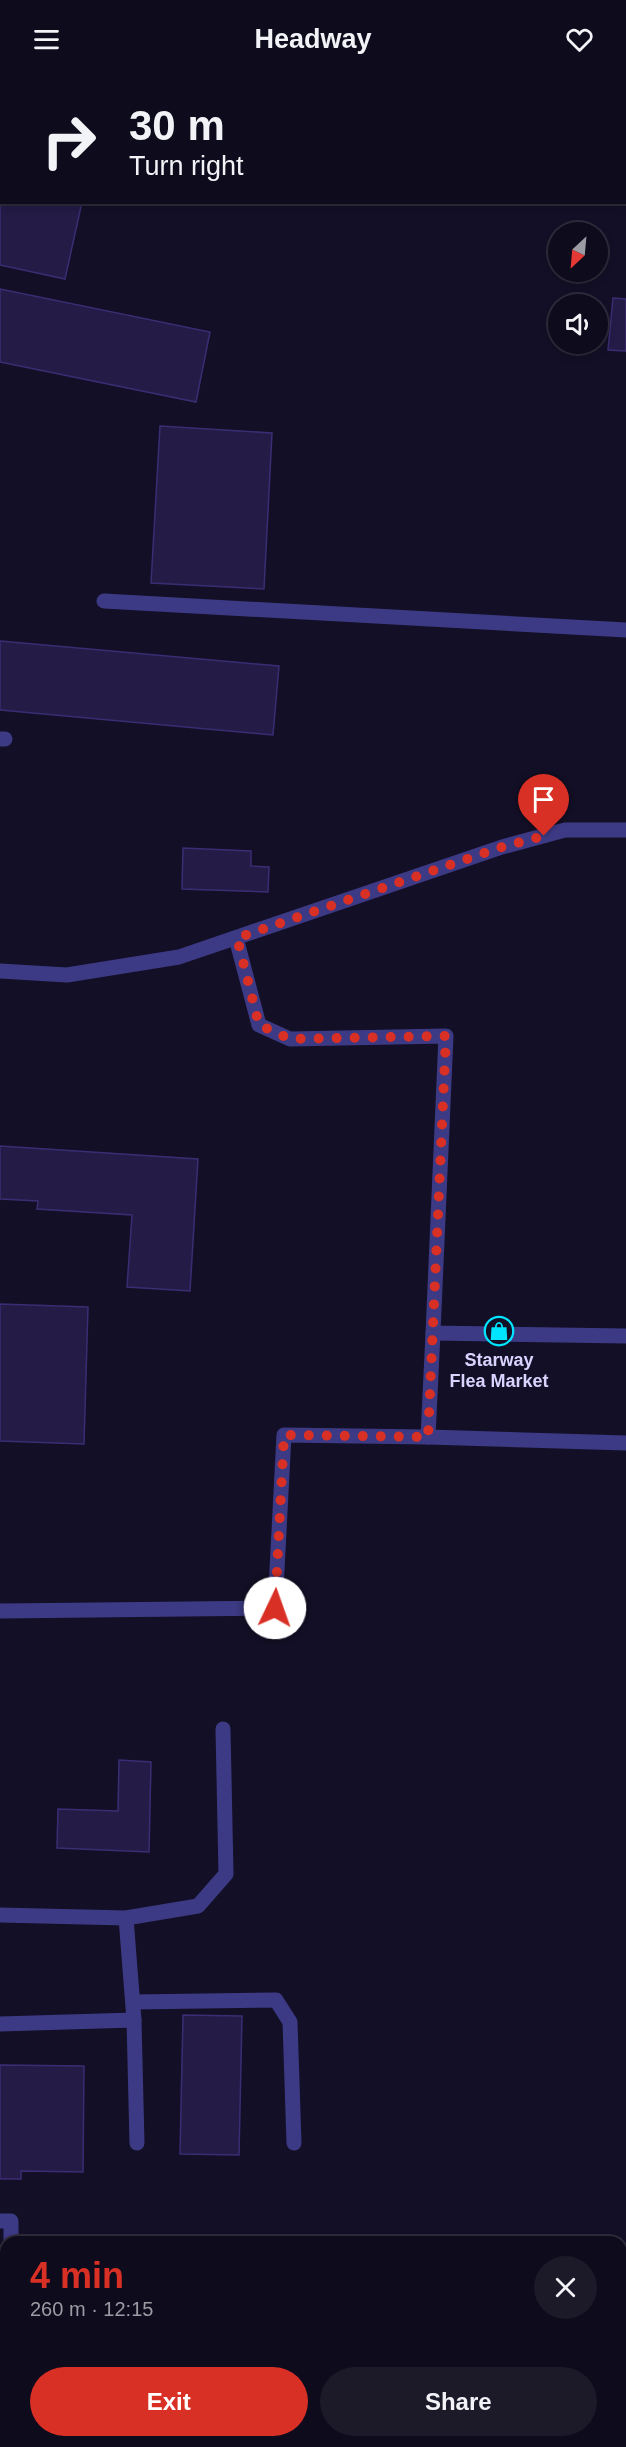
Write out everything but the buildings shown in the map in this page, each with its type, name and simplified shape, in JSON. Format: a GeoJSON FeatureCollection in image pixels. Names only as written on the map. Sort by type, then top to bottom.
{"type":"FeatureCollection","features":[{"type":"Feature","properties":{"kind":"lane"},"geometry":{"type":"LineString","coordinates":[[104,601],[626,630]]}},
{"type":"Feature","properties":{"kind":"lane"},"geometry":{"type":"LineString","coordinates":[[0,971],[67,975],[179,957],[502,847],[565,830],[626,830]]}},
{"type":"Feature","properties":{"kind":"lane"},"geometry":{"type":"LineString","coordinates":[[237,938],[259,1025],[290,1039],[446,1036],[428,1437]]}},
{"type":"Feature","properties":{"kind":"lane"},"geometry":{"type":"LineString","coordinates":[[433,1333],[626,1336]]}},
{"type":"Feature","properties":{"kind":"lane"},"geometry":{"type":"LineString","coordinates":[[0,1611],[275,1608],[284,1435],[626,1443]]}},
{"type":"Feature","properties":{"kind":"lane"},"geometry":{"type":"LineString","coordinates":[[0,1915],[126,1918],[198,1906],[226,1874],[223,1729]]}},
{"type":"Feature","properties":{"kind":"lane"},"geometry":{"type":"LineString","coordinates":[[126,1918],[134,2020],[137,2143]]}},
{"type":"Feature","properties":{"kind":"lane"},"geometry":{"type":"LineString","coordinates":[[133,2002],[276,2000],[290,2022],[294,2143]]}},
{"type":"Feature","properties":{"kind":"lane"},"geometry":{"type":"LineString","coordinates":[[0,2024],[134,2020]]}},
{"type":"Feature","properties":{"kind":"lane"},"geometry":{"type":"LineString","coordinates":[[0,2221],[11,2221],[11,2236]]}},
{"type":"Feature","properties":{"kind":"place","name":"Starway Flea Market"},"geometry":{"type":"Point","coordinates":[499,1331]}},
{"type":"Feature","properties":{"kind":"route"},"geometry":{"type":"LineString","coordinates":[[275,1608],[284,1435],[428,1437],[446,1036],[290,1039],[259,1025],[237,938],[368,895],[502,847],[544,836]]}}]}
